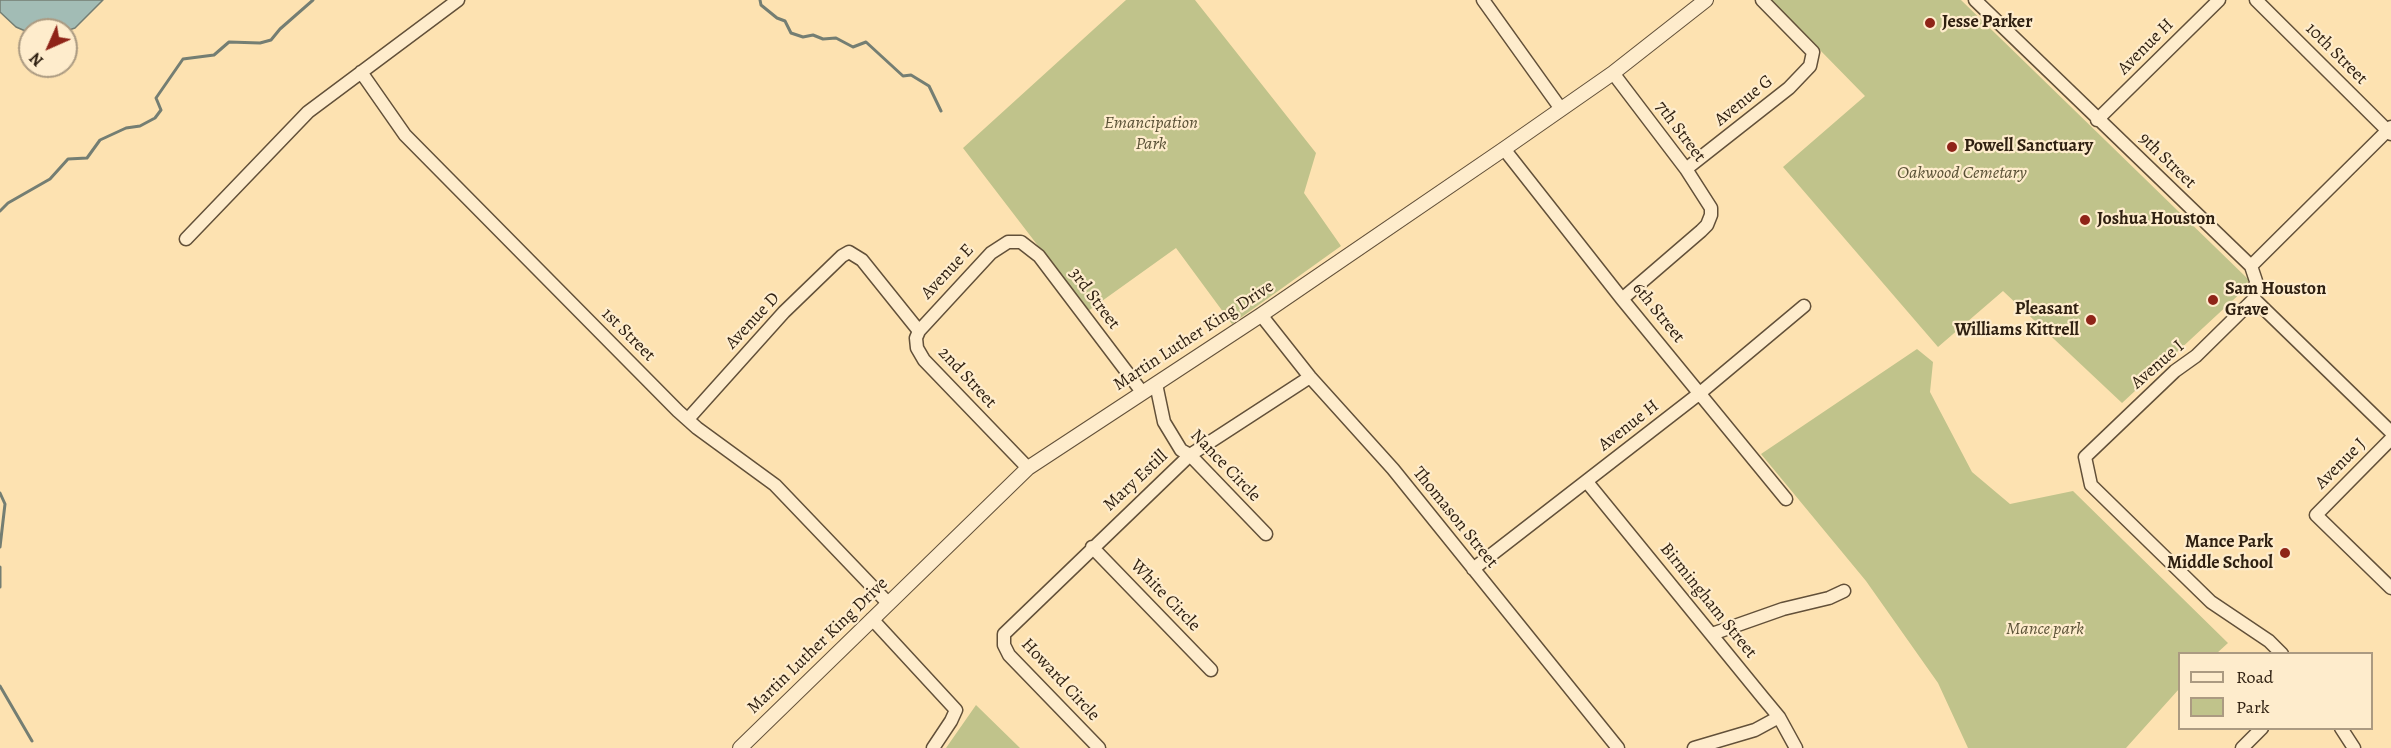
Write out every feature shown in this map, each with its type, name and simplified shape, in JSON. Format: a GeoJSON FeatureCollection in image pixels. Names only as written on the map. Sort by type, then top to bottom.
{"type":"FeatureCollection","features":[{"type":"Feature","properties":{"kind":"street"},"geometry":{"type":"LineString","coordinates":[[186,239],[308,112],[458,0]]}},
{"type":"Feature","properties":{"kind":"street"},"geometry":{"type":"LineString","coordinates":[[1483,0],[1561,109]]}},
{"type":"Feature","properties":{"kind":"street","name":"Martin Luther King Drive"},"geometry":{"type":"LineString","coordinates":[[740,748],[1028,468],[1261,315],[1504,149],[1613,73],[1706,0]]}},
{"type":"Feature","properties":{"kind":"street","name":"Avenue G"},"geometry":{"type":"LineString","coordinates":[[1686,169],[1789,88],[1810,66],[1813,52],[1762,0]]}},
{"type":"Feature","properties":{"kind":"street","name":"9th Street"},"geometry":{"type":"LineString","coordinates":[[1975,0],[2250,266]]}},
{"type":"Feature","properties":{"kind":"street","name":"Avenue H"},"geometry":{"type":"LineString","coordinates":[[2097,120],[2219,0]]}},
{"type":"Feature","properties":{"kind":"street","name":"10th Street"},"geometry":{"type":"LineString","coordinates":[[2256,0],[2390,131]]}},
{"type":"Feature","properties":{"kind":"street","name":"1st Street"},"geometry":{"type":"LineString","coordinates":[[361,72],[405,135],[688,419],[775,485],[888,603]]}},
{"type":"Feature","properties":{"kind":"street","name":"7th Street"},"geometry":{"type":"LineString","coordinates":[[1613,73],[1708,200],[1711,215],[1707,225],[1701,231],[1622,299]]}},
{"type":"Feature","properties":{"kind":"street"},"geometry":{"type":"LineString","coordinates":[[2390,131],[2250,266],[2256,281],[2254,299],[2391,432]]}},
{"type":"Feature","properties":{"kind":"street","name":"6th Street"},"geometry":{"type":"LineString","coordinates":[[1504,149],[1622,299],[1786,499]]}},
{"type":"Feature","properties":{"kind":"street","name":"Avenue E"},"geometry":{"type":"LineString","coordinates":[[919,331],[991,253],[1008,242]]}},
{"type":"Feature","properties":{"kind":"street","name":"3rd Street"},"geometry":{"type":"LineString","coordinates":[[1008,242],[1021,242],[1039,256],[1142,392]]}},
{"type":"Feature","properties":{"kind":"street","name":"Avenue D"},"geometry":{"type":"LineString","coordinates":[[688,419],[784,312],[842,256],[849,252],[862,260],[919,331]]}},
{"type":"Feature","properties":{"kind":"street","name":"Avenue I"},"geometry":{"type":"LineString","coordinates":[[2254,299],[2196,356],[2175,371],[2085,457],[2091,485],[2211,602],[2269,641],[2280,652]]}},
{"type":"Feature","properties":{"kind":"street","name":"Avenue H"},"geometry":{"type":"LineString","coordinates":[[1473,569],[1700,393],[1804,306]]}},
{"type":"Feature","properties":{"kind":"street","name":"Thomason Street"},"geometry":{"type":"LineString","coordinates":[[1261,315],[1310,377],[1393,469],[1618,748]]}},
{"type":"Feature","properties":{"kind":"street","name":"2nd Street"},"geometry":{"type":"LineString","coordinates":[[919,331],[916,338],[917,348],[924,360],[1028,468]]}},
{"type":"Feature","properties":{"kind":"street","name":"Mary Estill"},"geometry":{"type":"LineString","coordinates":[[1004,634],[1190,455],[1310,377]]}},
{"type":"Feature","properties":{"kind":"street","name":"Nance Circle"},"geometry":{"type":"LineString","coordinates":[[1156,384],[1164,422],[1180,450],[1190,455],[1266,534]]}},
{"type":"Feature","properties":{"kind":"street","name":"Avenue J"},"geometry":{"type":"LineString","coordinates":[[2391,439],[2316,515],[2391,588]]}},
{"type":"Feature","properties":{"kind":"street","name":"Birmingham Street"},"geometry":{"type":"LineString","coordinates":[[1587,482],[1779,717],[1796,748]]}},
{"type":"Feature","properties":{"kind":"street","name":"White Circle"},"geometry":{"type":"LineString","coordinates":[[1092,547],[1211,670]]}},
{"type":"Feature","properties":{"kind":"street"},"geometry":{"type":"LineString","coordinates":[[1712,634],[1844,591]]}},
{"type":"Feature","properties":{"kind":"street"},"geometry":{"type":"LineString","coordinates":[[872,619],[956,710],[933,748]]}},
{"type":"Feature","properties":{"kind":"street","name":"Howard Circle"},"geometry":{"type":"LineString","coordinates":[[1004,634],[1004,645],[1009,655],[1099,748]]}},
{"type":"Feature","properties":{"kind":"street"},"geometry":{"type":"LineString","coordinates":[[1694,748],[1755,730],[1779,717]]}},
{"type":"Feature","properties":{"kind":"street"},"geometry":{"type":"LineString","coordinates":[[2242,748],[2261,730]]}},
{"type":"Feature","properties":{"kind":"street"},"geometry":{"type":"LineString","coordinates":[[2342,730],[2354,748]]}},
{"type":"Feature","properties":{"kind":"green space","name":"Emancipation Park"},"geometry":{"type":"Polygon","coordinates":[[[1126,0],[1195,0],[1316,153],[1304,193],[1341,246],[1232,324],[1176,248],[1088,311],[963,148],[1126,0]]]}},
{"type":"Feature","properties":{"kind":"green space","name":"Oakwood Cemetary"},"geometry":{"type":"Polygon","coordinates":[[[1771,0],[1961,0],[2249,280],[2245,289],[2122,403],[2003,291],[1938,347],[1783,167],[1865,96],[1771,0]]]}},
{"type":"Feature","properties":{"kind":"green space","name":"Mance park"},"geometry":{"type":"Polygon","coordinates":[[[1917,349],[1933,362],[1930,392],[1972,472],[2010,504],[2073,491],[2228,643],[2218,652],[2178,652],[2178,690],[2126,748],[1968,748],[1938,683],[1866,581],[1761,454],[1917,349]]]}},
{"type":"Feature","properties":{"kind":"green space"},"geometry":{"type":"Polygon","coordinates":[[[976,705],[1020,748],[946,748],[976,705]]]}},
{"type":"Feature","properties":{"kind":"water"},"geometry":{"type":"Polygon","coordinates":[[[0,0],[103,0],[78,25],[78,18],[18,18],[18,28],[0,12],[0,0]]]}},
{"type":"Feature","properties":{"kind":"waterway"},"geometry":{"type":"LineString","coordinates":[[0,211],[8,203],[50,179],[68,159],[87,158],[100,140],[126,128],[140,126],[155,118],[161,110],[156,98],[183,59],[214,55],[229,42],[260,43],[271,40],[313,0]]}},
{"type":"Feature","properties":{"kind":"waterway"},"geometry":{"type":"LineString","coordinates":[[760,0],[761,5],[777,18],[785,21],[791,33],[803,37],[813,35],[823,39],[836,38],[853,47],[866,42],[903,76],[911,75],[929,86],[941,111]]}},
{"type":"Feature","properties":{"kind":"waterway"},"geometry":{"type":"LineString","coordinates":[[0,493],[5,504],[0,547]]}},
{"type":"Feature","properties":{"kind":"waterway"},"geometry":{"type":"LineString","coordinates":[[0,567],[0,587]]}},
{"type":"Feature","properties":{"kind":"waterway"},"geometry":{"type":"LineString","coordinates":[[0,686],[32,741]]}},
{"type":"Feature","properties":{"kind":"place","name":"Jesse Parker"},"geometry":{"type":"Point","coordinates":[1930,23]}},
{"type":"Feature","properties":{"kind":"place","name":"Powell Sanctuary"},"geometry":{"type":"Point","coordinates":[1952,147]}},
{"type":"Feature","properties":{"kind":"place","name":"Joshua Houston"},"geometry":{"type":"Point","coordinates":[2085,220]}},
{"type":"Feature","properties":{"kind":"place","name":"Sam Houston Grave"},"geometry":{"type":"Point","coordinates":[2213,300]}},
{"type":"Feature","properties":{"kind":"place","name":"Pleasant Williams Kittrell"},"geometry":{"type":"Point","coordinates":[2091,320]}},
{"type":"Feature","properties":{"kind":"place","name":"Mance Park Middle School"},"geometry":{"type":"Point","coordinates":[2285,553]}}]}
